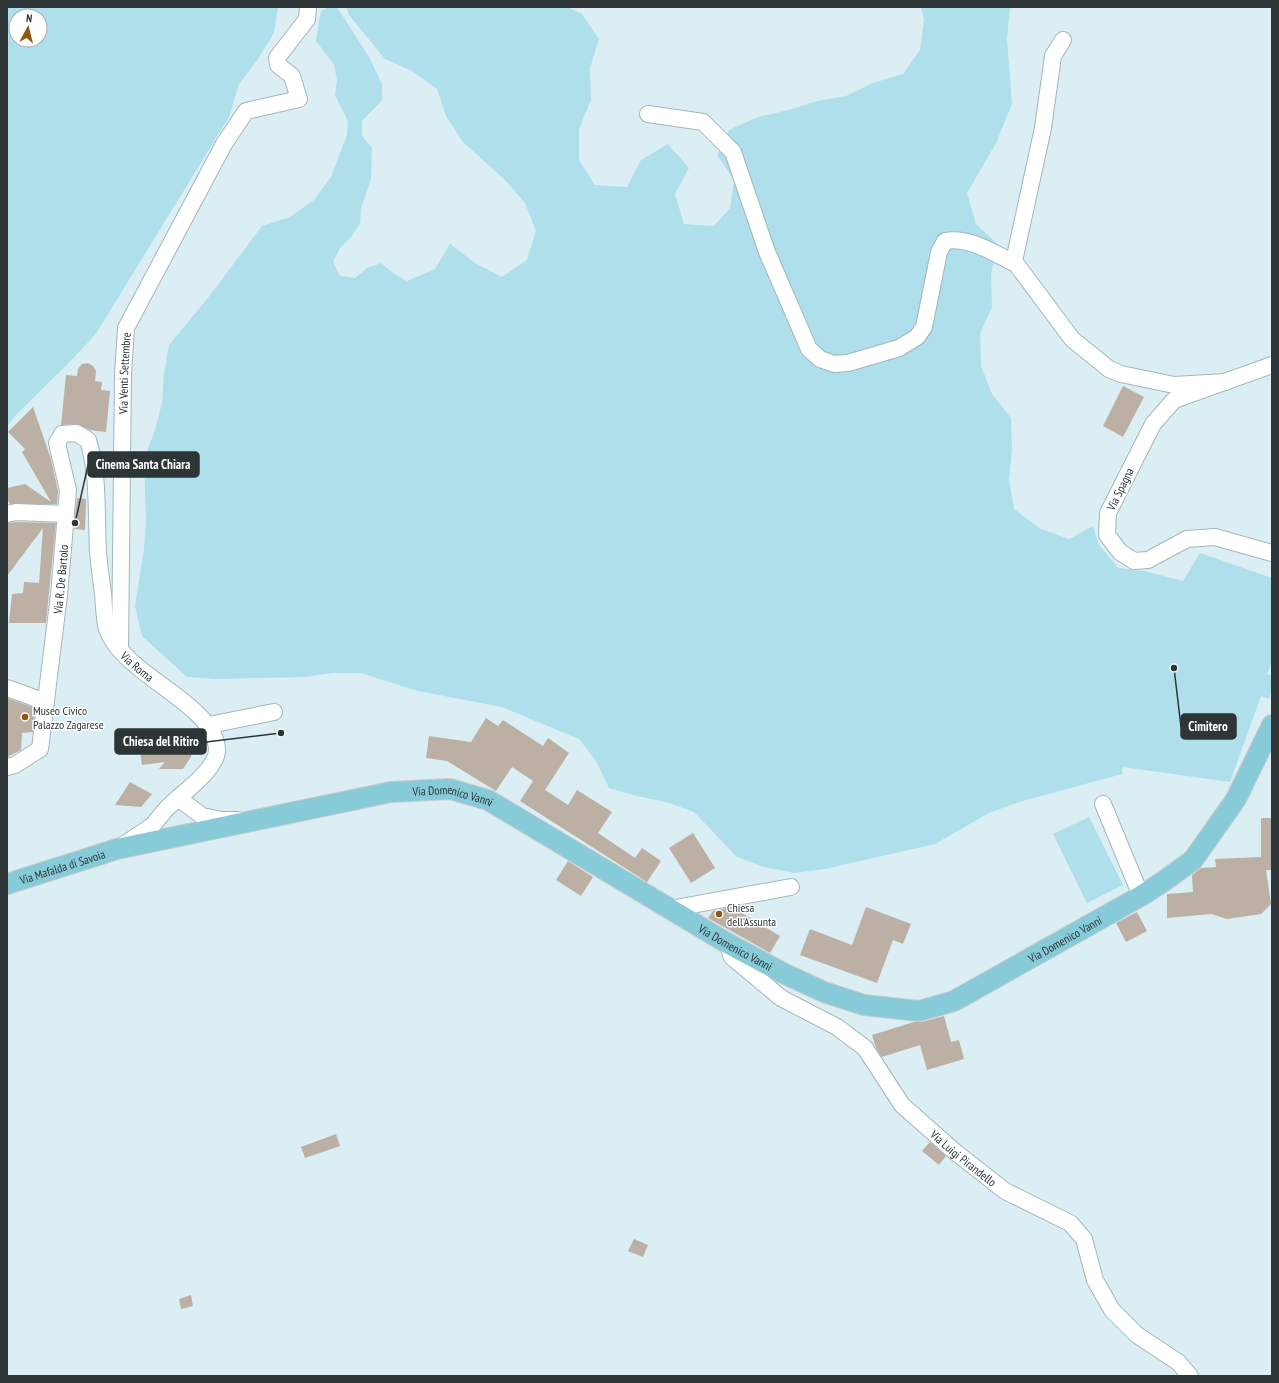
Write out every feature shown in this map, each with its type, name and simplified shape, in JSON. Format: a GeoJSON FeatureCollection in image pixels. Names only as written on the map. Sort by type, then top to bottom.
{"type":"FeatureCollection","features":[{"type":"Feature","properties":{"kind":"main road","name":"Via Domenico Vanni"},"geometry":{"type":"LineString","coordinates":[[117,849],[391,792],[450,789],[488,800],[727,943],[783,973],[824,992],[864,1004],[919,1011],[954,1002],[1141,896],[1193,860],[1236,799],[1272,725]]}},
{"type":"Feature","properties":{"kind":"main road","name":"Via Mafalda di Savoia"},"geometry":{"type":"LineString","coordinates":[[7,884],[117,849]]}},
{"type":"Feature","properties":{"kind":"street","name":"Via Venti Settembre"},"geometry":{"type":"LineString","coordinates":[[120,649],[122,381],[126,328],[224,144],[246,111],[299,99],[292,76],[278,65],[277,58],[307,19],[308,7]]}},
{"type":"Feature","properties":{"kind":"street"},"geometry":{"type":"LineString","coordinates":[[1063,40],[1053,56],[1043,128],[1014,260],[1072,339],[1109,369],[1121,374],[1174,385],[1226,382]]}},
{"type":"Feature","properties":{"kind":"street"},"geometry":{"type":"LineString","coordinates":[[648,114],[703,122],[733,152],[767,252],[809,349],[820,359],[834,364],[848,363],[899,348],[917,337],[924,326],[939,252],[945,242],[955,240],[976,245],[1016,264]]}},
{"type":"Feature","properties":{"kind":"street","name":"Via Spagna"},"geometry":{"type":"LineString","coordinates":[[1272,365],[1174,400],[1153,424],[1108,513],[1107,535],[1120,552],[1134,560],[1148,560],[1187,539],[1216,537],[1272,553]]}},
{"type":"Feature","properties":{"kind":"street","name":"Via Roma"},"geometry":{"type":"LineString","coordinates":[[62,434],[76,433],[88,440],[95,462],[98,552],[107,629],[120,649],[138,667],[209,725]]}},
{"type":"Feature","properties":{"kind":"street","name":"Via R. De Bartolo"},"geometry":{"type":"LineString","coordinates":[[7,767],[15,765],[40,749],[59,595],[68,490],[57,443],[62,434]]}},
{"type":"Feature","properties":{"kind":"street"},"geometry":{"type":"LineString","coordinates":[[7,514],[23,512],[66,514]]}},
{"type":"Feature","properties":{"kind":"street"},"geometry":{"type":"LineString","coordinates":[[7,688],[46,702]]}},
{"type":"Feature","properties":{"kind":"street"},"geometry":{"type":"LineString","coordinates":[[117,849],[152,826],[167,808],[212,764],[217,750],[209,725],[274,712]]}},
{"type":"Feature","properties":{"kind":"street"},"geometry":{"type":"LineString","coordinates":[[178,798],[202,816],[222,820],[257,820]]}},
{"type":"Feature","properties":{"kind":"street"},"geometry":{"type":"LineString","coordinates":[[1103,804],[1141,896]]}},
{"type":"Feature","properties":{"kind":"street"},"geometry":{"type":"LineString","coordinates":[[670,909],[790,887]]}},
{"type":"Feature","properties":{"kind":"street","name":"Via Luigi Pirandello"},"geometry":{"type":"LineString","coordinates":[[727,943],[732,957],[781,998],[837,1027],[865,1048],[902,1105],[954,1151],[1005,1191],[1070,1223],[1084,1240],[1096,1280],[1112,1310],[1137,1335],[1178,1362],[1190,1376]]}},
{"type":"Feature","properties":{"kind":"shaded area"},"geometry":{"type":"Polygon","coordinates":[[[7,7],[278,7],[274,33],[258,59],[239,84],[229,117],[97,332],[75,357],[10,422],[7,427],[7,7]]]}},
{"type":"Feature","properties":{"kind":"shaded area"},"geometry":{"type":"Polygon","coordinates":[[[329,7],[337,7],[369,57],[382,84],[382,100],[362,121],[362,136],[372,148],[371,179],[361,208],[360,223],[352,236],[340,248],[333,262],[340,276],[355,278],[367,268],[381,263],[393,273],[407,281],[435,269],[450,244],[475,263],[502,277],[527,260],[536,231],[525,203],[506,181],[463,142],[446,116],[437,89],[412,71],[385,59],[349,15],[346,7],[567,7],[582,14],[599,39],[590,68],[591,100],[579,129],[579,160],[595,185],[627,187],[641,160],[668,144],[689,168],[675,194],[684,224],[714,226],[730,208],[734,180],[717,155],[729,130],[758,117],[789,110],[817,101],[846,96],[873,83],[903,74],[920,50],[924,20],[921,7],[1010,7],[1007,39],[1012,104],[996,143],[967,193],[976,224],[998,245],[991,274],[992,307],[980,334],[981,366],[992,394],[1011,418],[1012,450],[1009,480],[1014,509],[1039,528],[1069,539],[1093,526],[1099,545],[1118,568],[1144,571],[1183,581],[1200,553],[1272,578],[1272,662],[1267,674],[1272,676],[1272,689],[1269,699],[1261,696],[1230,782],[1123,767],[1122,774],[1019,802],[989,813],[935,844],[825,869],[794,873],[764,867],[737,857],[694,812],[666,802],[609,788],[596,761],[579,739],[502,707],[418,691],[361,673],[333,673],[304,677],[216,679],[187,677],[142,636],[135,606],[144,549],[146,520],[144,459],[155,430],[162,403],[164,374],[169,345],[207,299],[262,226],[290,217],[314,200],[331,177],[347,135],[348,121],[335,95],[337,80],[334,65],[316,41],[321,11],[329,7]]]}},
{"type":"Feature","properties":{"kind":"shaded area"},"geometry":{"type":"Polygon","coordinates":[[[1089,817],[1123,885],[1087,903],[1053,834],[1089,817]]]}},
{"type":"Feature","properties":{"kind":"building"},"geometry":{"type":"Polygon","coordinates":[[[88,363],[93,366],[96,371],[95,381],[102,382],[101,390],[110,391],[106,432],[90,430],[76,424],[61,425],[66,375],[77,376],[78,369],[82,364],[88,363]]]}},
{"type":"Feature","properties":{"kind":"building"},"geometry":{"type":"Polygon","coordinates":[[[1123,386],[1144,397],[1123,437],[1103,426],[1123,386]]]}},
{"type":"Feature","properties":{"kind":"building"},"geometry":{"type":"Polygon","coordinates":[[[33,407],[51,459],[58,491],[57,504],[10,504],[7,499],[7,488],[25,484],[51,502],[22,452],[25,449],[8,432],[33,407]]]}},
{"type":"Feature","properties":{"kind":"building"},"geometry":{"type":"Polygon","coordinates":[[[77,498],[86,499],[85,530],[74,529],[77,498]]]}},
{"type":"Feature","properties":{"kind":"building"},"geometry":{"type":"Polygon","coordinates":[[[7,523],[56,523],[46,623],[9,623],[12,594],[23,593],[24,582],[39,583],[43,528],[7,576],[7,523]]]}},
{"type":"Feature","properties":{"kind":"building"},"geometry":{"type":"Polygon","coordinates":[[[7,698],[35,708],[35,711],[33,732],[22,733],[21,750],[7,757],[7,698]]]}},
{"type":"Feature","properties":{"kind":"building"},"geometry":{"type":"Polygon","coordinates":[[[486,718],[498,726],[503,720],[543,746],[548,738],[569,753],[545,790],[568,805],[577,790],[612,812],[598,833],[635,858],[642,848],[661,861],[647,882],[520,801],[533,781],[512,767],[496,791],[447,761],[426,758],[429,736],[471,742],[486,718]]]}},
{"type":"Feature","properties":{"kind":"building"},"geometry":{"type":"Polygon","coordinates":[[[192,739],[191,757],[183,769],[159,769],[165,762],[142,765],[140,750],[170,742],[192,739]]]}},
{"type":"Feature","properties":{"kind":"building"},"geometry":{"type":"Polygon","coordinates":[[[130,782],[152,794],[141,807],[115,805],[130,782]]]}},
{"type":"Feature","properties":{"kind":"building"},"geometry":{"type":"Polygon","coordinates":[[[1261,818],[1272,818],[1272,870],[1266,870],[1271,904],[1261,914],[1227,919],[1211,914],[1167,918],[1167,894],[1193,892],[1192,875],[1201,868],[1216,867],[1215,859],[1261,857],[1261,818]]]}},
{"type":"Feature","properties":{"kind":"building"},"geometry":{"type":"Polygon","coordinates":[[[693,833],[715,868],[691,883],[669,848],[693,833]]]}},
{"type":"Feature","properties":{"kind":"building"},"geometry":{"type":"Polygon","coordinates":[[[568,861],[593,877],[581,896],[556,880],[568,861]]]}},
{"type":"Feature","properties":{"kind":"building"},"geometry":{"type":"Polygon","coordinates":[[[732,907],[780,936],[770,953],[708,918],[713,911],[732,907]]]}},
{"type":"Feature","properties":{"kind":"building"},"geometry":{"type":"Polygon","coordinates":[[[866,907],[911,924],[903,944],[893,940],[877,983],[800,955],[810,929],[852,945],[866,907]]]}},
{"type":"Feature","properties":{"kind":"building"},"geometry":{"type":"Polygon","coordinates":[[[1137,912],[1147,931],[1126,942],[1116,923],[1137,912]]]}},
{"type":"Feature","properties":{"kind":"building"},"geometry":{"type":"Polygon","coordinates":[[[944,1016],[951,1042],[959,1040],[964,1059],[927,1070],[920,1045],[882,1057],[876,1048],[872,1035],[914,1022],[922,1022],[944,1016]]]}},
{"type":"Feature","properties":{"kind":"building"},"geometry":{"type":"Polygon","coordinates":[[[336,1134],[340,1146],[305,1158],[301,1147],[336,1134]]]}},
{"type":"Feature","properties":{"kind":"building"},"geometry":{"type":"Polygon","coordinates":[[[930,1142],[946,1156],[939,1165],[922,1151],[930,1142]]]}},
{"type":"Feature","properties":{"kind":"building"},"geometry":{"type":"Polygon","coordinates":[[[634,1239],[648,1245],[643,1257],[628,1251],[634,1239]]]}},
{"type":"Feature","properties":{"kind":"building"},"geometry":{"type":"Polygon","coordinates":[[[191,1295],[193,1306],[181,1309],[179,1299],[191,1295]]]}},
{"type":"Feature","properties":{"kind":"place","name":"Cinema Santa Chiara"},"geometry":{"type":"Point","coordinates":[75,523]}},
{"type":"Feature","properties":{"kind":"place","name":"Cimitero"},"geometry":{"type":"Point","coordinates":[1174,668]}},
{"type":"Feature","properties":{"kind":"place","name":"Museo Civico Palazzo Zagarese"},"geometry":{"type":"Point","coordinates":[25,717]}},
{"type":"Feature","properties":{"kind":"place","name":"Chiesa del Ritiro"},"geometry":{"type":"Point","coordinates":[281,733]}},
{"type":"Feature","properties":{"kind":"place","name":"Chiesa dell'Assunta"},"geometry":{"type":"Point","coordinates":[719,914]}}]}
